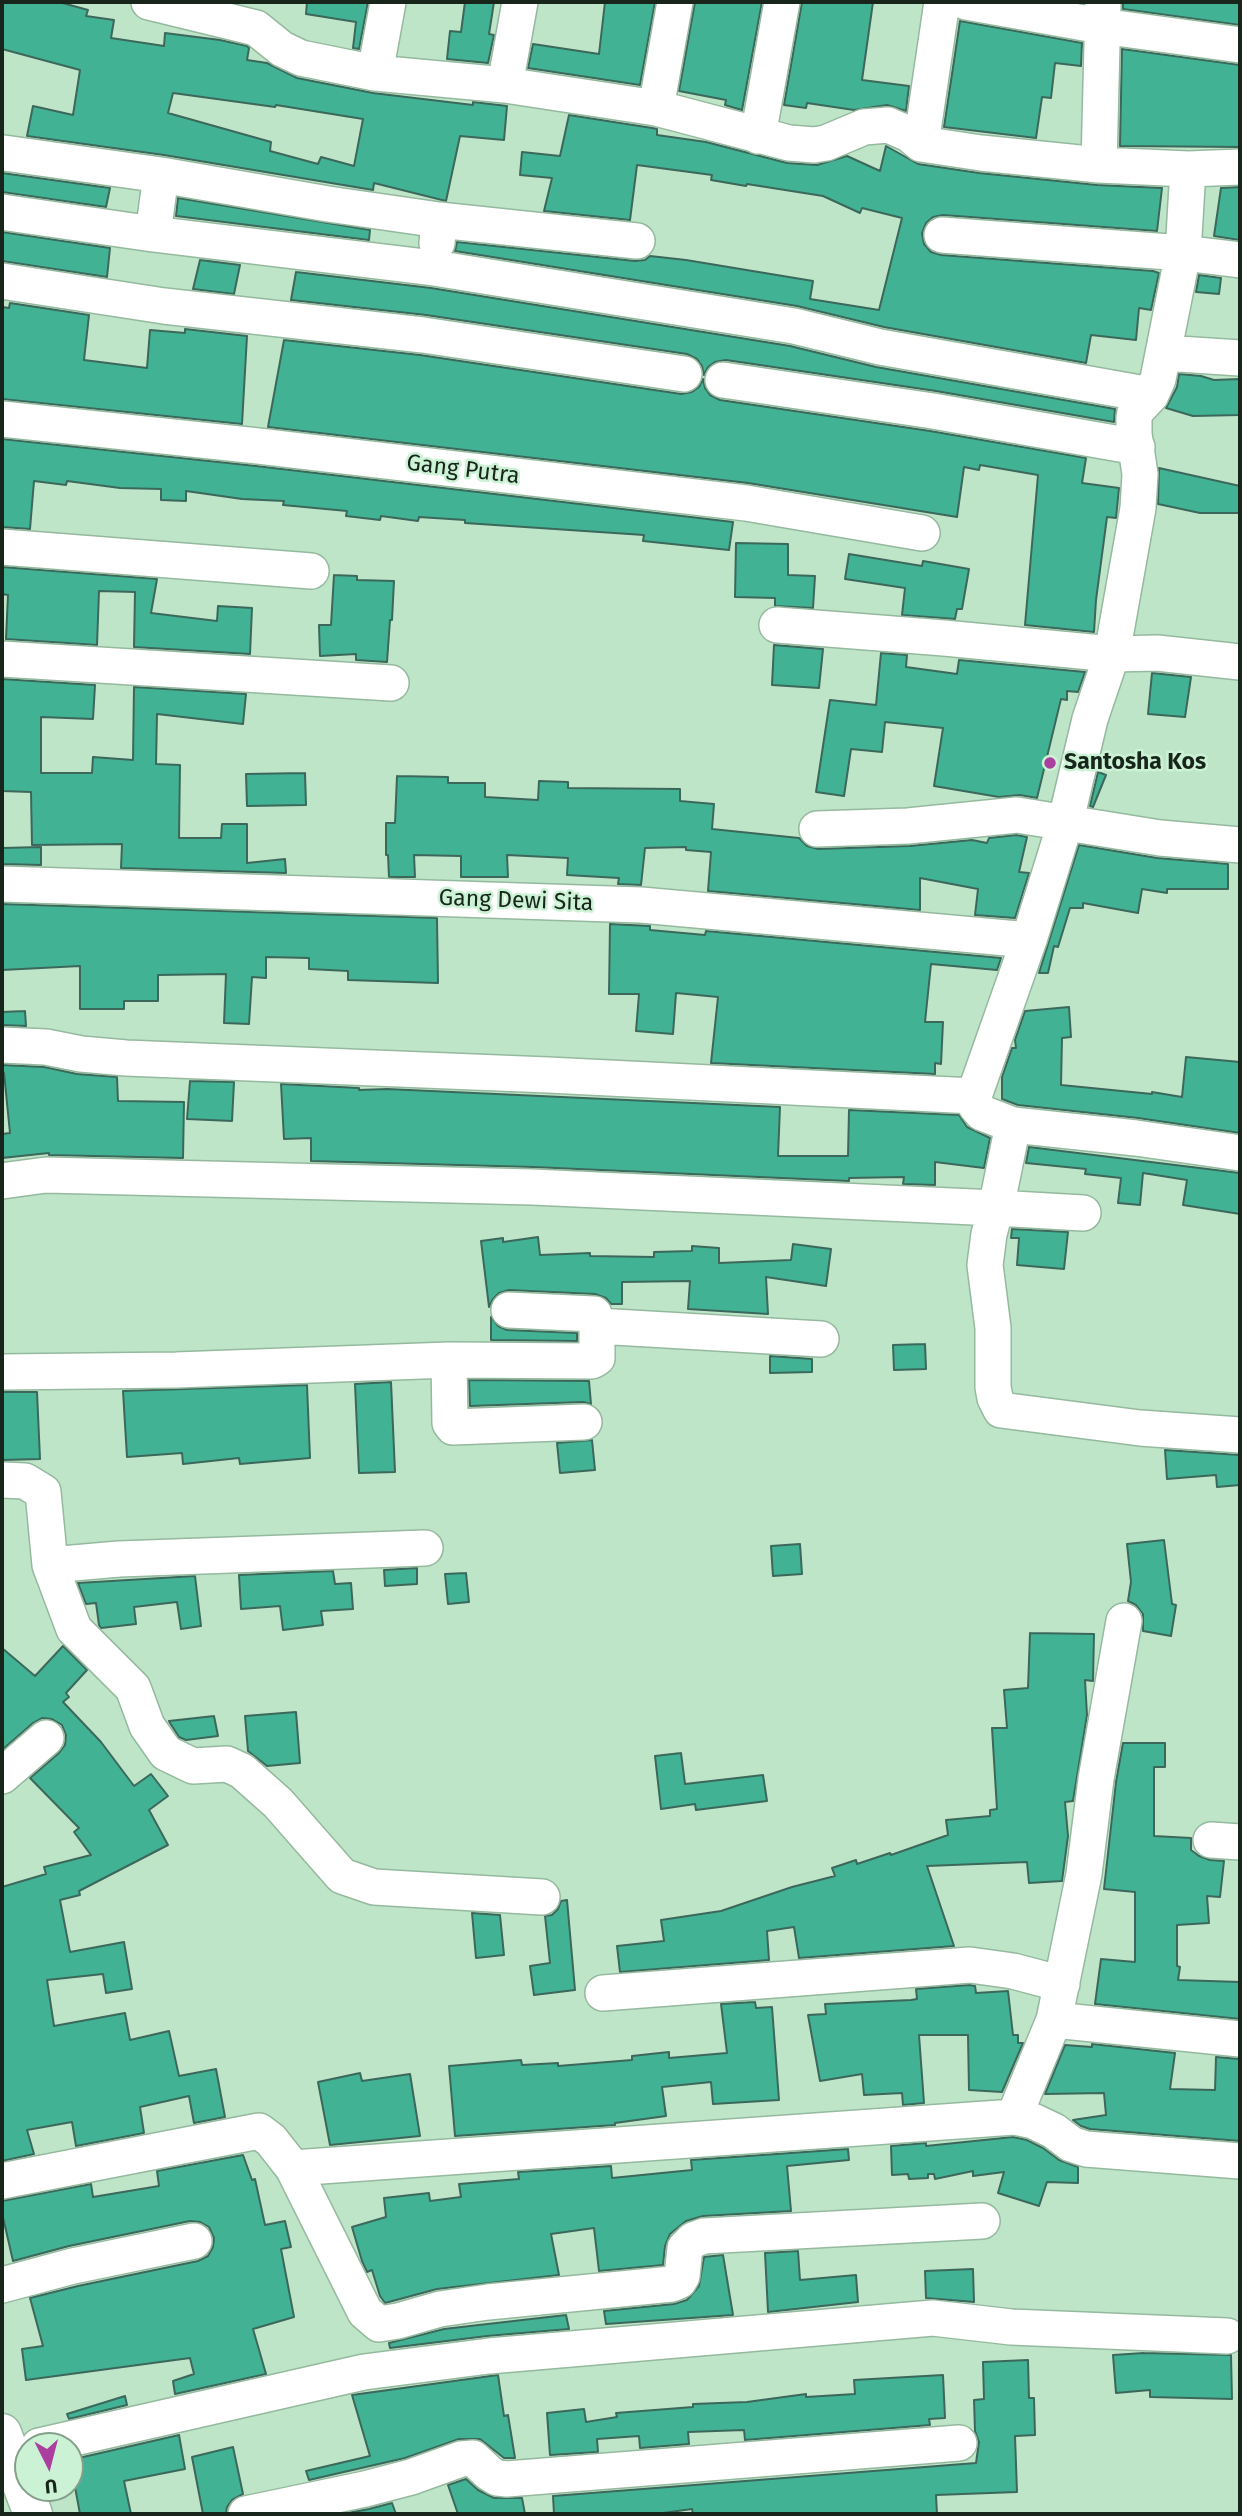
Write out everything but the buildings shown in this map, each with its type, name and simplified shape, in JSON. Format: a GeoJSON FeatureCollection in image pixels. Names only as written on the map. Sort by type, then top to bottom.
{"type":"FeatureCollection","features":[{"type":"Feature","properties":{"kind":"street"},"geometry":{"type":"LineString","coordinates":[[375,73],[388,2]]}},
{"type":"Feature","properties":{"kind":"street"},"geometry":{"type":"LineString","coordinates":[[505,85],[520,2]]}},
{"type":"Feature","properties":{"kind":"street"},"geometry":{"type":"LineString","coordinates":[[656,108],[675,2]]}},
{"type":"Feature","properties":{"kind":"street"},"geometry":{"type":"LineString","coordinates":[[758,136],[782,2]]}},
{"type":"Feature","properties":{"kind":"street"},"geometry":{"type":"LineString","coordinates":[[922,144],[942,2]]}},
{"type":"Feature","properties":{"kind":"street"},"geometry":{"type":"LineString","coordinates":[[966,2],[1102,14],[1240,45]]}},
{"type":"Feature","properties":{"kind":"street"},"geometry":{"type":"LineString","coordinates":[[165,4],[259,15],[282,49],[301,58],[375,73],[505,85],[656,108],[698,117],[758,136],[814,145],[826,143],[864,127],[888,125],[909,134],[922,144],[981,153],[1099,165],[1188,169],[1240,167]]}},
{"type":"Feature","properties":{"kind":"street"},"geometry":{"type":"LineString","coordinates":[[1099,165],[1102,14]]}},
{"type":"Feature","properties":{"kind":"street"},"geometry":{"type":"LineString","coordinates":[[4,153],[161,175],[439,220],[637,241]]}},
{"type":"Feature","properties":{"kind":"street"},"geometry":{"type":"LineString","coordinates":[[1188,169],[1183,253],[1158,379],[1151,395],[1135,412],[1134,433],[1140,474],[1138,508],[1112,654],[1090,719],[1065,824],[1029,940],[974,1096],[975,1106],[982,1113],[1013,1125],[1136,1138],[1240,1153]]}},
{"type":"Feature","properties":{"kind":"street"},"geometry":{"type":"LineString","coordinates":[[153,234],[161,175]]}},
{"type":"Feature","properties":{"kind":"street"},"geometry":{"type":"LineString","coordinates":[[2,212],[153,234],[434,268],[794,326],[880,347],[1151,395]]}},
{"type":"Feature","properties":{"kind":"street"},"geometry":{"type":"LineString","coordinates":[[434,268],[439,220]]}},
{"type":"Feature","properties":{"kind":"street"},"geometry":{"type":"LineString","coordinates":[[942,235],[1183,253],[1240,260]]}},
{"type":"Feature","properties":{"kind":"street"},"geometry":{"type":"LineString","coordinates":[[2,281],[164,306],[423,335],[684,374]]}},
{"type":"Feature","properties":{"kind":"street"},"geometry":{"type":"LineString","coordinates":[[1163,353],[1240,358]]}},
{"type":"Feature","properties":{"kind":"street"},"geometry":{"type":"LineString","coordinates":[[723,380],[933,411],[1136,447]]}},
{"type":"Feature","properties":{"kind":"street","name":"Gang Putra"},"geometry":{"type":"LineString","coordinates":[[2,419],[746,503],[922,533]]}},
{"type":"Feature","properties":{"kind":"street"},"geometry":{"type":"LineString","coordinates":[[2,547],[312,571]]}},
{"type":"Feature","properties":{"kind":"street"},"geometry":{"type":"LineString","coordinates":[[777,625],[1112,654],[1157,653],[1240,663]]}},
{"type":"Feature","properties":{"kind":"street"},"geometry":{"type":"LineString","coordinates":[[2,659],[391,684]]}},
{"type":"Feature","properties":{"kind":"street"},"geometry":{"type":"LineString","coordinates":[[817,829],[908,826],[1017,815],[1160,838],[1240,845]]}},
{"type":"Feature","properties":{"kind":"street","name":"Gang Dewi Sita"},"geometry":{"type":"LineString","coordinates":[[2,884],[641,905],[1029,940]]}},
{"type":"Feature","properties":{"kind":"street"},"geometry":{"type":"LineString","coordinates":[[2,1045],[46,1046],[81,1054],[126,1058],[534,1074],[974,1096]]}},
{"type":"Feature","properties":{"kind":"street"},"geometry":{"type":"LineString","coordinates":[[1013,1125],[989,1234],[985,1265],[993,1328],[993,1387],[1001,1410],[1140,1429],[1240,1435]]}},
{"type":"Feature","properties":{"kind":"street"},"geometry":{"type":"LineString","coordinates":[[2,1181],[46,1175],[532,1187],[1083,1213]]}},
{"type":"Feature","properties":{"kind":"street"},"geometry":{"type":"LineString","coordinates":[[2,1372],[176,1370],[449,1360],[592,1361],[598,1355],[594,1314],[509,1310]]}},
{"type":"Feature","properties":{"kind":"street"},"geometry":{"type":"LineString","coordinates":[[597,1326],[821,1339]]}},
{"type":"Feature","properties":{"kind":"street"},"geometry":{"type":"LineString","coordinates":[[449,1360],[450,1423],[453,1427],[584,1422]]}},
{"type":"Feature","properties":{"kind":"street"},"geometry":{"type":"LineString","coordinates":[[2,1480],[24,1481],[43,1492],[50,1565],[74,1629],[133,1688],[147,1726],[166,1753],[193,1766],[227,1764],[242,1771],[278,1802],[342,1876],[374,1887],[542,1897]]}},
{"type":"Feature","properties":{"kind":"street"},"geometry":{"type":"LineString","coordinates":[[50,1565],[119,1559],[425,1548]]}},
{"type":"Feature","properties":{"kind":"street"},"geometry":{"type":"LineString","coordinates":[[1014,2117],[1054,2020],[1084,1874],[1096,1779],[1124,1620]]}},
{"type":"Feature","properties":{"kind":"street"},"geometry":{"type":"LineString","coordinates":[[2,1776],[46,1738]]}},
{"type":"Feature","properties":{"kind":"street"},"geometry":{"type":"LineString","coordinates":[[603,1993],[970,1965],[1013,1971],[1062,1983]]}},
{"type":"Feature","properties":{"kind":"street"},"geometry":{"type":"LineString","coordinates":[[1054,2020],[1240,2039]]}},
{"type":"Feature","properties":{"kind":"street"},"geometry":{"type":"LineString","coordinates":[[293,2168],[1014,2117],[1033,2121],[1071,2144],[1086,2149],[1240,2161]]}},
{"type":"Feature","properties":{"kind":"street"},"geometry":{"type":"LineString","coordinates":[[2,2182],[256,2131],[263,2133],[293,2168],[365,2312],[379,2324],[440,2309],[488,2302],[673,2284],[682,2276],[685,2248],[693,2240],[704,2236],[982,2221]]}},
{"type":"Feature","properties":{"kind":"street"},"geometry":{"type":"LineString","coordinates":[[2,2285],[72,2266],[194,2241]]}},
{"type":"Feature","properties":{"kind":"street"},"geometry":{"type":"LineString","coordinates":[[84,2440],[364,2372],[489,2356],[933,2318],[1000,2326],[1227,2336]]}},
{"type":"Feature","properties":{"kind":"street"},"geometry":{"type":"LineString","coordinates":[[246,2514],[388,2483],[461,2459],[474,2458],[489,2473],[497,2478],[507,2479],[959,2443]]}},
{"type":"Feature","properties":{"kind":"place","name":"Santosha Kos"},"geometry":{"type":"Point","coordinates":[1050,763]}}]}
